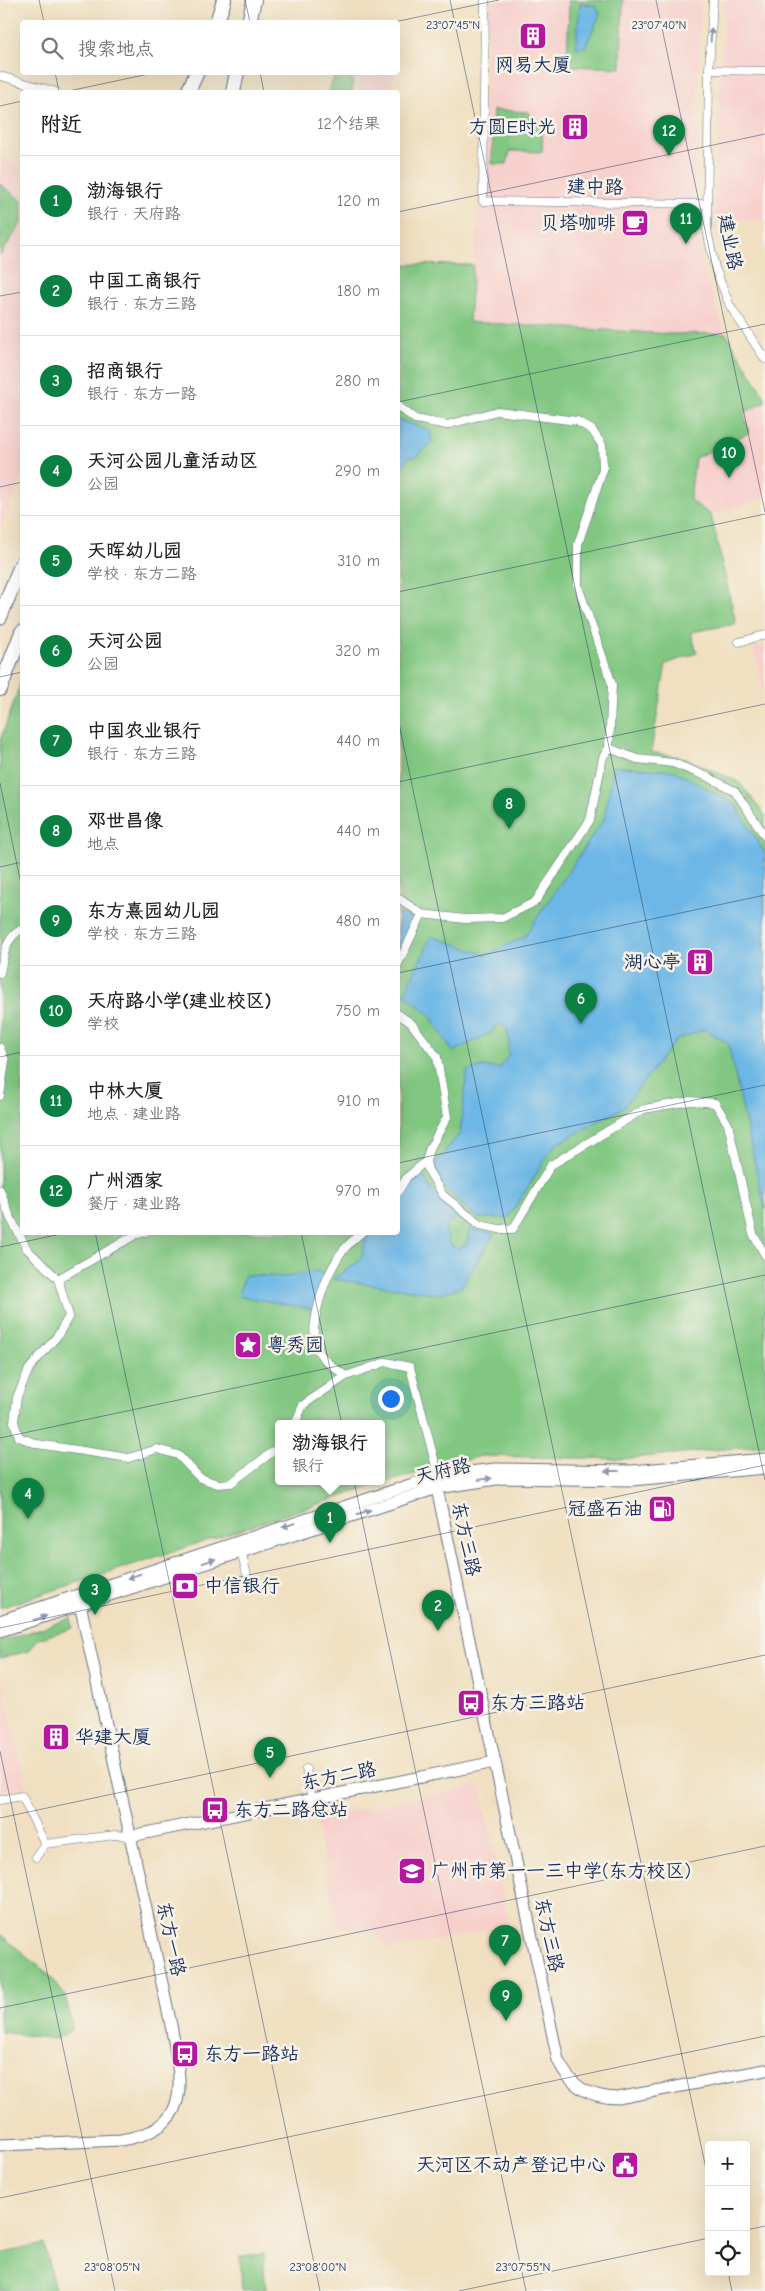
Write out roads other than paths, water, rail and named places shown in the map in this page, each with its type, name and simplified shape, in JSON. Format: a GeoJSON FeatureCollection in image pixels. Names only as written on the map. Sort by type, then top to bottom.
{"type":"FeatureCollection","features":[{"type":"Feature","properties":{"kind":"highway"},"geometry":{"type":"LineString","coordinates":[[218,20],[224,0]]}},
{"type":"Feature","properties":{"kind":"highway"},"geometry":{"type":"LineString","coordinates":[[249,20],[254,0]]}},
{"type":"Feature","properties":{"kind":"highway"},"geometry":{"type":"LineString","coordinates":[[189,90],[196,75]]}},
{"type":"Feature","properties":{"kind":"highway"},"geometry":{"type":"LineString","coordinates":[[233,90],[236,75]]}},
{"type":"Feature","properties":{"kind":"highway"},"geometry":{"type":"LineString","coordinates":[[0,617],[20,568]]}},
{"type":"Feature","properties":{"kind":"highway"},"geometry":{"type":"LineString","coordinates":[[0,689],[20,637]]}},
{"type":"Feature","properties":{"kind":"street","name":"建中路"},"geometry":{"type":"LineString","coordinates":[[485,0],[483,201],[706,204]]}},
{"type":"Feature","properties":{"kind":"street","name":"建业路"},"geometry":{"type":"LineString","coordinates":[[713,0],[706,204],[707,230],[715,268],[727,298],[738,319],[765,359]]}},
{"type":"Feature","properties":{"kind":"street"},"geometry":{"type":"LineString","coordinates":[[710,70],[765,71]]}},
{"type":"Feature","properties":{"kind":"street"},"geometry":{"type":"LineString","coordinates":[[0,76],[50,90]]}},
{"type":"Feature","properties":{"kind":"street"},"geometry":{"type":"LineString","coordinates":[[400,408],[415,419],[447,425],[497,411],[577,421],[592,430],[602,445],[603,470],[578,544],[578,586],[612,684],[609,748],[603,757],[590,820],[535,902],[502,918],[466,920],[422,914],[400,899]]}},
{"type":"Feature","properties":{"kind":"street"},"geometry":{"type":"LineString","coordinates":[[739,642],[765,635]]}},
{"type":"Feature","properties":{"kind":"street"},"geometry":{"type":"LineString","coordinates":[[609,748],[637,759],[673,763],[708,777],[735,791],[765,836]]}},
{"type":"Feature","properties":{"kind":"street"},"geometry":{"type":"LineString","coordinates":[[400,960],[422,914]]}},
{"type":"Feature","properties":{"kind":"street"},"geometry":{"type":"LineString","coordinates":[[0,973],[8,941],[20,930]]}},
{"type":"Feature","properties":{"kind":"street"},"geometry":{"type":"LineString","coordinates":[[400,1015],[411,1023],[436,1056],[447,1117],[429,1150],[426,1161],[428,1170],[443,1195],[480,1225],[499,1229],[513,1229],[551,1165],[644,1109],[690,1101],[715,1103],[728,1124],[753,1234],[765,1255]]}},
{"type":"Feature","properties":{"kind":"street"},"geometry":{"type":"LineString","coordinates":[[0,1048],[5,1060],[0,1096]]}},
{"type":"Feature","properties":{"kind":"street"},"geometry":{"type":"LineString","coordinates":[[400,1189],[408,1178],[426,1161]]}},
{"type":"Feature","properties":{"kind":"street"},"geometry":{"type":"LineString","coordinates":[[0,1190],[10,1217],[27,1249],[58,1279],[69,1316],[58,1335],[29,1369],[18,1397],[14,1422],[19,1438],[37,1444],[129,1458],[158,1449],[178,1455],[200,1478],[218,1484],[231,1482],[275,1450]]}},
{"type":"Feature","properties":{"kind":"street"},"geometry":{"type":"LineString","coordinates":[[58,1279],[135,1235]]}},
{"type":"Feature","properties":{"kind":"street"},"geometry":{"type":"LineString","coordinates":[[346,1376],[328,1363],[317,1348],[314,1329],[326,1281],[336,1260],[359,1235]]}},
{"type":"Feature","properties":{"kind":"street"},"geometry":{"type":"LineString","coordinates":[[297,1420],[303,1405],[346,1376],[386,1362],[410,1367],[437,1482]]}},
{"type":"Feature","properties":{"kind":"street","name":"天府路"},"geometry":{"type":"LineString","coordinates":[[0,1621],[79,1600],[241,1551],[437,1482],[495,1469],[632,1471],[765,1459]]}},
{"type":"Feature","properties":{"kind":"street","name":"天府路"},"geometry":{"type":"LineString","coordinates":[[0,1630],[79,1600],[413,1484],[503,1478],[632,1480],[765,1468]]}},
{"type":"Feature","properties":{"kind":"street","name":"东方三路"},"geometry":{"type":"LineString","coordinates":[[437,1482],[558,2060],[566,2075],[582,2090],[600,2098],[618,2098],[765,2070]]}},
{"type":"Feature","properties":{"kind":"street"},"geometry":{"type":"LineString","coordinates":[[241,1551],[248,1579]]}},
{"type":"Feature","properties":{"kind":"street","name":"东方一路"},"geometry":{"type":"LineString","coordinates":[[0,2145],[139,2138],[153,2132],[165,2123],[178,2101],[180,2087],[177,2061],[131,1836],[79,1600]]}},
{"type":"Feature","properties":{"kind":"street","name":"东方二路"},"geometry":{"type":"LineString","coordinates":[[131,1836],[495,1762]]}},
{"type":"Feature","properties":{"kind":"street"},"geometry":{"type":"LineString","coordinates":[[306,1769],[312,1799]]}},
{"type":"Feature","properties":{"kind":"street"},"geometry":{"type":"LineString","coordinates":[[0,1800],[22,1796],[45,1844]]}},
{"type":"Feature","properties":{"kind":"street"},"geometry":{"type":"LineString","coordinates":[[36,1857],[45,1844],[115,1835],[131,1836]]}},
{"type":"Feature","properties":{"kind":"water"},"geometry":{"type":"Polygon","coordinates":[[[580,3],[596,6],[600,14],[585,47],[576,47],[580,3]]]}},
{"type":"Feature","properties":{"kind":"water"},"geometry":{"type":"Polygon","coordinates":[[[400,421],[430,430],[432,442],[415,458],[409,456],[400,472],[400,421]]]}},
{"type":"Feature","properties":{"kind":"water"},"geometry":{"type":"Polygon","coordinates":[[[614,766],[675,771],[736,805],[765,854],[765,1209],[728,1043],[705,1029],[676,1040],[624,1107],[554,1146],[508,1218],[477,1218],[444,1188],[434,1165],[460,1133],[467,1071],[484,1067],[500,1068],[509,1055],[508,1046],[510,1043],[507,1029],[503,1025],[494,1026],[494,1031],[453,1052],[430,1015],[404,994],[432,936],[486,955],[524,937],[604,819],[614,766]]]}},
{"type":"Feature","properties":{"kind":"water"},"geometry":{"type":"Polygon","coordinates":[[[400,914],[414,919],[400,949],[400,914]]]}},
{"type":"Feature","properties":{"kind":"water"},"geometry":{"type":"Polygon","coordinates":[[[421,1172],[432,1191],[459,1217],[450,1221],[445,1228],[449,1244],[458,1249],[467,1244],[469,1229],[494,1234],[461,1287],[439,1294],[333,1279],[361,1260],[366,1238],[369,1235],[400,1235],[400,1198],[421,1172]]]}},
{"type":"Feature","properties":{"kind":"water"},"geometry":{"type":"Polygon","coordinates":[[[316,1271],[324,1274],[313,1309],[238,1296],[245,1275],[286,1277],[316,1271]]]}},
{"type":"Feature","properties":{"kind":"place","name":"网易大厦"},"geometry":{"type":"Point","coordinates":[533,36]}},
{"type":"Feature","properties":{"kind":"place","name":"方圆E时光"},"geometry":{"type":"Point","coordinates":[575,127]}},
{"type":"Feature","properties":{"kind":"place","name":"广州酒家"},"geometry":{"type":"Point","coordinates":[669,156]}},
{"type":"Feature","properties":{"kind":"place","name":"贝塔咖啡"},"geometry":{"type":"Point","coordinates":[635,223]}},
{"type":"Feature","properties":{"kind":"place","name":"中林大厦"},"geometry":{"type":"Point","coordinates":[686,244]}},
{"type":"Feature","properties":{"kind":"place","name":"天府路小学(建业校区)"},"geometry":{"type":"Point","coordinates":[729,478]}},
{"type":"Feature","properties":{"kind":"place","name":"邓世昌像"},"geometry":{"type":"Point","coordinates":[509,829]}},
{"type":"Feature","properties":{"kind":"place","name":"湖心亭"},"geometry":{"type":"Point","coordinates":[700,962]}},
{"type":"Feature","properties":{"kind":"place","name":"天河公园"},"geometry":{"type":"Point","coordinates":[581,1024]}},
{"type":"Feature","properties":{"kind":"place","name":"粤秀园"},"geometry":{"type":"Point","coordinates":[248,1345]}},
{"type":"Feature","properties":{"kind":"place","name":"冠盛石油"},"geometry":{"type":"Point","coordinates":[662,1509]}},
{"type":"Feature","properties":{"kind":"place","name":"天河公园儿童活动区"},"geometry":{"type":"Point","coordinates":[28,1519]}},
{"type":"Feature","properties":{"kind":"place","name":"渤海银行"},"geometry":{"type":"Point","coordinates":[330,1543]}},
{"type":"Feature","properties":{"kind":"place","name":"中信银行"},"geometry":{"type":"Point","coordinates":[185,1586]}},
{"type":"Feature","properties":{"kind":"place","name":"招商银行"},"geometry":{"type":"Point","coordinates":[95,1615]}},
{"type":"Feature","properties":{"kind":"place","name":"中国工商银行"},"geometry":{"type":"Point","coordinates":[438,1631]}},
{"type":"Feature","properties":{"kind":"place","name":"东方三路站"},"geometry":{"type":"Point","coordinates":[471,1703]}},
{"type":"Feature","properties":{"kind":"place","name":"华建大厦"},"geometry":{"type":"Point","coordinates":[56,1737]}},
{"type":"Feature","properties":{"kind":"place","name":"天晖幼儿园"},"geometry":{"type":"Point","coordinates":[270,1778]}},
{"type":"Feature","properties":{"kind":"place","name":"东方二路总站"},"geometry":{"type":"Point","coordinates":[215,1810]}},
{"type":"Feature","properties":{"kind":"place","name":"广州市第一一三中学(东方校区)"},"geometry":{"type":"Point","coordinates":[412,1871]}},
{"type":"Feature","properties":{"kind":"place","name":"中国农业银行"},"geometry":{"type":"Point","coordinates":[505,1966]}},
{"type":"Feature","properties":{"kind":"place","name":"东方熹园幼儿园"},"geometry":{"type":"Point","coordinates":[506,2021]}},
{"type":"Feature","properties":{"kind":"place","name":"东方一路站"},"geometry":{"type":"Point","coordinates":[185,2054]}},
{"type":"Feature","properties":{"kind":"place","name":"天河区不动产登记中心"},"geometry":{"type":"Point","coordinates":[625,2165]}}]}
